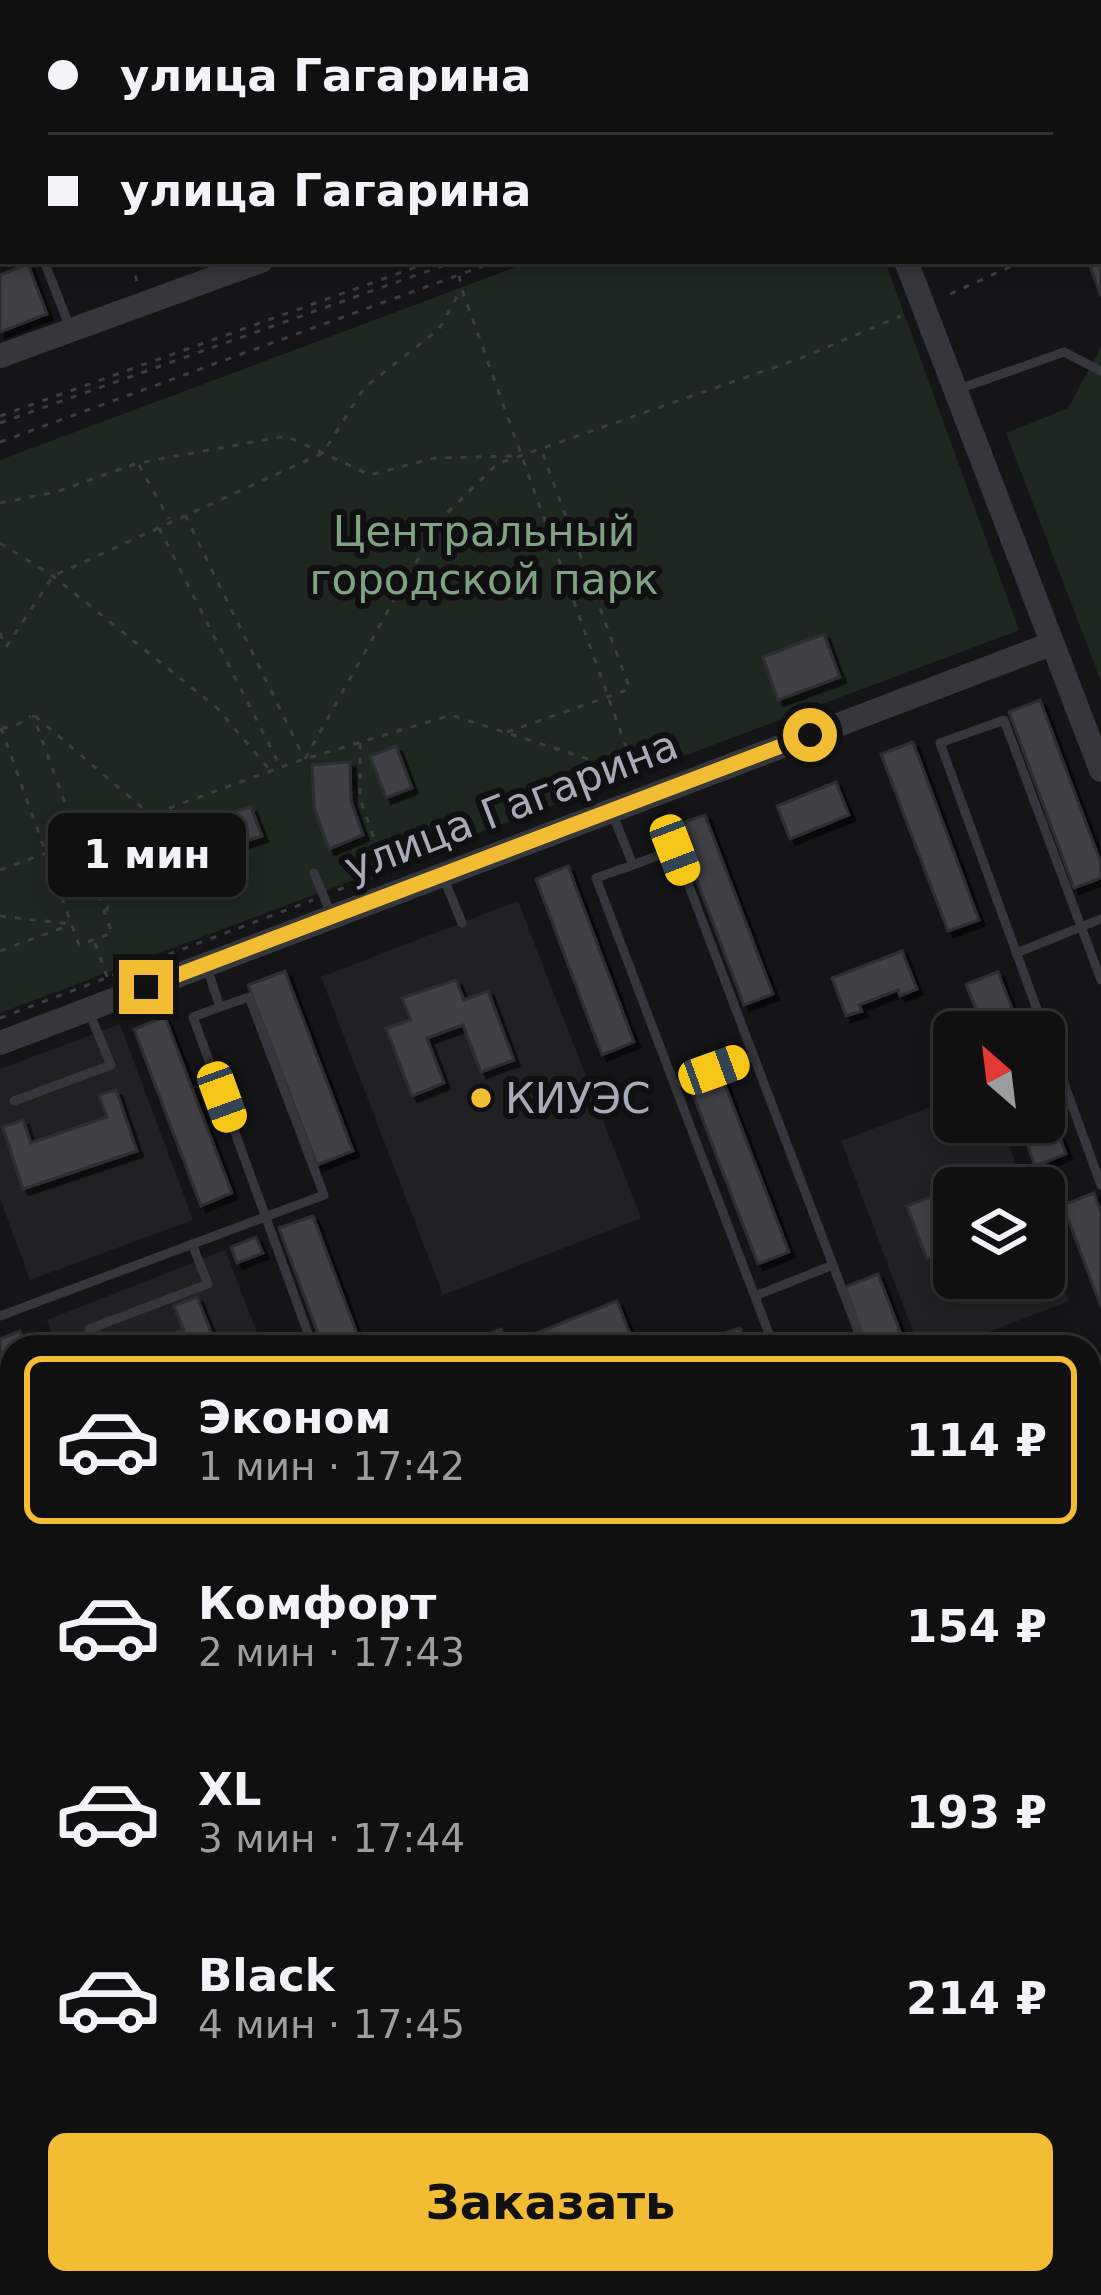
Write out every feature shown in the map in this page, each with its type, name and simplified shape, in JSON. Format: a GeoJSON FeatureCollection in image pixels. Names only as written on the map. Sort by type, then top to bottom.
{"type":"FeatureCollection","features":[{"type":"Feature","properties":{"kind":"street"},"geometry":{"type":"LineString","coordinates":[[0,356],[252,264]]}},
{"type":"Feature","properties":{"kind":"street"},"geometry":{"type":"LineString","coordinates":[[907,264],[1101,770]]}},
{"type":"Feature","properties":{"kind":"street","name":"улица Гагарина"},"geometry":{"type":"LineString","coordinates":[[0,1043],[611,810],[640,786],[1052,644]]}},
{"type":"Feature","properties":{"kind":"lane"},"geometry":{"type":"LineString","coordinates":[[45,264],[71,330]]}},
{"type":"Feature","properties":{"kind":"lane"},"geometry":{"type":"LineString","coordinates":[[954,391],[1064,352],[1101,371]]}},
{"type":"Feature","properties":{"kind":"lane"},"geometry":{"type":"LineString","coordinates":[[1101,980],[1004,719],[940,742],[1101,1185]]}},
{"type":"Feature","properties":{"kind":"lane"},"geometry":{"type":"LineString","coordinates":[[611,810],[633,865]]}},
{"type":"Feature","properties":{"kind":"lane"},"geometry":{"type":"LineString","coordinates":[[770,1335],[596,878],[675,850],[859,1335]]}},
{"type":"Feature","properties":{"kind":"lane"},"geometry":{"type":"LineString","coordinates":[[314,873],[332,916]]}},
{"type":"Feature","properties":{"kind":"lane"},"geometry":{"type":"LineString","coordinates":[[442,874],[462,922]]}},
{"type":"Feature","properties":{"kind":"lane"},"geometry":{"type":"LineString","coordinates":[[1016,953],[1101,920]]}},
{"type":"Feature","properties":{"kind":"lane"},"geometry":{"type":"LineString","coordinates":[[206,964],[220,1007]]}},
{"type":"Feature","properties":{"kind":"lane"},"geometry":{"type":"LineString","coordinates":[[0,1316],[266,1216],[325,1195],[249,997],[193,1017],[266,1216],[309,1335]]}},
{"type":"Feature","properties":{"kind":"lane"},"geometry":{"type":"LineString","coordinates":[[14,1102],[111,1065],[88,1010]]}},
{"type":"Feature","properties":{"kind":"lane"},"geometry":{"type":"LineString","coordinates":[[675,1085],[754,1056]]}},
{"type":"Feature","properties":{"kind":"lane"},"geometry":{"type":"LineString","coordinates":[[89,1329],[208,1284],[192,1244]]}},
{"type":"Feature","properties":{"kind":"lane"},"geometry":{"type":"LineString","coordinates":[[755,1296],[833,1265]]}},
{"type":"Feature","properties":{"kind":"path"},"geometry":{"type":"LineString","coordinates":[[132,264],[139,286]]}},
{"type":"Feature","properties":{"kind":"path"},"geometry":{"type":"LineString","coordinates":[[0,416],[425,264]]}},
{"type":"Feature","properties":{"kind":"path"},"geometry":{"type":"LineString","coordinates":[[0,423],[449,264]]}},
{"type":"Feature","properties":{"kind":"path"},"geometry":{"type":"LineString","coordinates":[[457,264],[461,287],[640,786]]}},
{"type":"Feature","properties":{"kind":"path"},"geometry":{"type":"LineString","coordinates":[[0,442],[489,264]]}},
{"type":"Feature","properties":{"kind":"path"},"geometry":{"type":"LineString","coordinates":[[950,294],[1016,264]]}},
{"type":"Feature","properties":{"kind":"path"},"geometry":{"type":"LineString","coordinates":[[3,648],[53,576],[323,453],[364,388],[439,329],[461,287]]}},
{"type":"Feature","properties":{"kind":"path"},"geometry":{"type":"LineString","coordinates":[[305,759],[407,574],[448,512],[497,464],[801,358],[904,314]]}},
{"type":"Feature","properties":{"kind":"path"},"geometry":{"type":"LineString","coordinates":[[0,503],[56,492],[138,463],[286,436],[370,475],[434,458],[521,456]]}},
{"type":"Feature","properties":{"kind":"path"},"geometry":{"type":"LineString","coordinates":[[505,732],[630,689],[541,449]]}},
{"type":"Feature","properties":{"kind":"path"},"geometry":{"type":"LineString","coordinates":[[138,463],[170,521]]}},
{"type":"Feature","properties":{"kind":"path"},"geometry":{"type":"LineString","coordinates":[[184,514],[305,759]]}},
{"type":"Feature","properties":{"kind":"path"},"geometry":{"type":"LineString","coordinates":[[158,526],[281,767]]}},
{"type":"Feature","properties":{"kind":"path"},"geometry":{"type":"LineString","coordinates":[[0,543],[53,576],[217,708],[271,771]]}},
{"type":"Feature","properties":{"kind":"path"},"geometry":{"type":"LineString","coordinates":[[0,633],[3,648]]}},
{"type":"Feature","properties":{"kind":"path"},"geometry":{"type":"LineString","coordinates":[[33,715],[153,817]]}},
{"type":"Feature","properties":{"kind":"path"},"geometry":{"type":"LineString","coordinates":[[33,715],[112,933],[79,945],[1,728],[33,715]]}},
{"type":"Feature","properties":{"kind":"path"},"geometry":{"type":"LineString","coordinates":[[2,868],[281,767],[451,715],[640,786]]}},
{"type":"Feature","properties":{"kind":"path"},"geometry":{"type":"LineString","coordinates":[[360,742],[360,798],[384,868]]}},
{"type":"Feature","properties":{"kind":"path"},"geometry":{"type":"LineString","coordinates":[[105,912],[153,817]]}},
{"type":"Feature","properties":{"kind":"path"},"geometry":{"type":"LineString","coordinates":[[0,916],[72,924]]}},
{"type":"Feature","properties":{"kind":"path"},"geometry":{"type":"LineString","coordinates":[[0,951],[72,924]]}},
{"type":"Feature","properties":{"kind":"path"},"geometry":{"type":"LineString","coordinates":[[94,939],[116,999]]}},
{"type":"Feature","properties":{"kind":"shaded area","name":"КИУЭС"},"geometry":{"type":"Polygon","coordinates":[[[518,901],[641,1218],[443,1295],[321,977],[518,901]]]}},
{"type":"Feature","properties":{"kind":"shaded area"},"geometry":{"type":"Polygon","coordinates":[[[120,1024],[193,1220],[30,1280],[0,1198],[0,1069],[120,1024]]]}},
{"type":"Feature","properties":{"kind":"shaded area"},"geometry":{"type":"Polygon","coordinates":[[[933,1106],[933,1143],[1008,1143],[1017,1167],[933,1167],[933,1299],[1065,1299],[1065,1291],[1069,1301],[981,1335],[914,1335],[841,1141],[933,1106]]]}},
{"type":"Feature","properties":{"kind":"shaded area"},"geometry":{"type":"Polygon","coordinates":[[[225,1250],[258,1335],[53,1335],[47,1320],[225,1250]]]}},
{"type":"Feature","properties":{"kind":"green space","name":"Центральный городской парк"},"geometry":{"type":"Polygon","coordinates":[[[524,264],[886,264],[1019,630],[0,1013],[0,460],[524,264]]]}},
{"type":"Feature","properties":{"kind":"green space"},"geometry":{"type":"Polygon","coordinates":[[[1101,347],[1101,681],[1006,433],[1068,408],[1101,347]]]}},
{"type":"Feature","properties":{"kind":"building"},"geometry":{"type":"Polygon","coordinates":[[[28,264],[47,314],[0,332],[0,275],[28,264]]]}},
{"type":"Feature","properties":{"kind":"building"},"geometry":{"type":"Polygon","coordinates":[[[1089,264],[1101,264],[1101,296],[1089,264]]]}},
{"type":"Feature","properties":{"kind":"building"},"geometry":{"type":"Polygon","coordinates":[[[824,634],[840,677],[778,700],[763,657],[824,634]]]}},
{"type":"Feature","properties":{"kind":"building"},"geometry":{"type":"Polygon","coordinates":[[[1040,700],[1101,863],[1101,878],[1074,888],[1009,712],[1040,700]]]}},
{"type":"Feature","properties":{"kind":"building"},"geometry":{"type":"Polygon","coordinates":[[[913,742],[979,920],[948,931],[881,754],[913,742]]]}},
{"type":"Feature","properties":{"kind":"building"},"geometry":{"type":"Polygon","coordinates":[[[396,746],[412,788],[386,798],[370,756],[396,746]]]}},
{"type":"Feature","properties":{"kind":"building"},"geometry":{"type":"Polygon","coordinates":[[[350,762],[351,801],[363,835],[329,849],[314,807],[312,765],[350,762]]]}},
{"type":"Feature","properties":{"kind":"building"},"geometry":{"type":"Polygon","coordinates":[[[836,782],[849,815],[790,839],[777,806],[836,782]]]}},
{"type":"Feature","properties":{"kind":"building"},"geometry":{"type":"Polygon","coordinates":[[[251,807],[262,836],[231,846],[214,860],[204,859],[188,842],[188,831],[195,822],[251,807]]]}},
{"type":"Feature","properties":{"kind":"building"},"geometry":{"type":"Polygon","coordinates":[[[705,815],[773,994],[744,1005],[676,825],[705,815]]]}},
{"type":"Feature","properties":{"kind":"building"},"geometry":{"type":"Polygon","coordinates":[[[568,866],[634,1042],[602,1055],[536,879],[568,866]]]}},
{"type":"Feature","properties":{"kind":"building"},"geometry":{"type":"Polygon","coordinates":[[[902,951],[917,989],[900,996],[898,990],[859,1005],[862,1011],[846,1016],[832,978],[902,951]]]}},
{"type":"Feature","properties":{"kind":"building"},"geometry":{"type":"Polygon","coordinates":[[[285,971],[353,1151],[317,1165],[248,985],[285,971]]]}},
{"type":"Feature","properties":{"kind":"building"},"geometry":{"type":"Polygon","coordinates":[[[998,972],[1013,1011],[977,1011],[966,984],[998,972]]]}},
{"type":"Feature","properties":{"kind":"building"},"geometry":{"type":"Polygon","coordinates":[[[456,980],[464,1000],[488,991],[514,1060],[481,1072],[463,1025],[427,1038],[444,1083],[412,1096],[386,1028],[411,1020],[402,998],[456,980]]]}},
{"type":"Feature","properties":{"kind":"building"},"geometry":{"type":"Polygon","coordinates":[[[165,1017],[232,1193],[201,1206],[134,1029],[165,1017]]]}},
{"type":"Feature","properties":{"kind":"building"},"geometry":{"type":"Polygon","coordinates":[[[722,1077],[789,1252],[758,1264],[691,1089],[722,1077]]]}},
{"type":"Feature","properties":{"kind":"building"},"geometry":{"type":"Polygon","coordinates":[[[116,1090],[137,1151],[23,1189],[3,1127],[23,1120],[31,1143],[107,1117],[99,1095],[116,1090]]]}},
{"type":"Feature","properties":{"kind":"building"},"geometry":{"type":"Polygon","coordinates":[[[1027,1143],[1062,1143],[1066,1154],[1035,1166],[1027,1143]]]}},
{"type":"Feature","properties":{"kind":"building"},"geometry":{"type":"Polygon","coordinates":[[[1094,1193],[1101,1212],[1101,1307],[1065,1210],[1065,1204],[1094,1193]]]}},
{"type":"Feature","properties":{"kind":"building"},"geometry":{"type":"Polygon","coordinates":[[[933,1196],[933,1257],[927,1259],[907,1206],[933,1196]]]}},
{"type":"Feature","properties":{"kind":"building"},"geometry":{"type":"Polygon","coordinates":[[[313,1216],[358,1335],[319,1335],[279,1228],[313,1216]]]}},
{"type":"Feature","properties":{"kind":"building"},"geometry":{"type":"Polygon","coordinates":[[[256,1237],[263,1253],[237,1263],[231,1247],[256,1237]]]}},
{"type":"Feature","properties":{"kind":"building"},"geometry":{"type":"Polygon","coordinates":[[[878,1274],[901,1335],[863,1335],[845,1287],[878,1274]]]}},
{"type":"Feature","properties":{"kind":"building"},"geometry":{"type":"Polygon","coordinates":[[[197,1297],[212,1335],[172,1335],[184,1330],[174,1306],[197,1297]]]}},
{"type":"Feature","properties":{"kind":"building"},"geometry":{"type":"Polygon","coordinates":[[[617,1301],[630,1334],[628,1335],[532,1335],[617,1301]]]}},
{"type":"Feature","properties":{"kind":"place","name":"КИУЭС"},"geometry":{"type":"Point","coordinates":[481,1098]}},
{"type":"Feature","properties":{"kind":"route"},"geometry":{"type":"LineString","coordinates":[[146,987],[810,735]]}}]}
